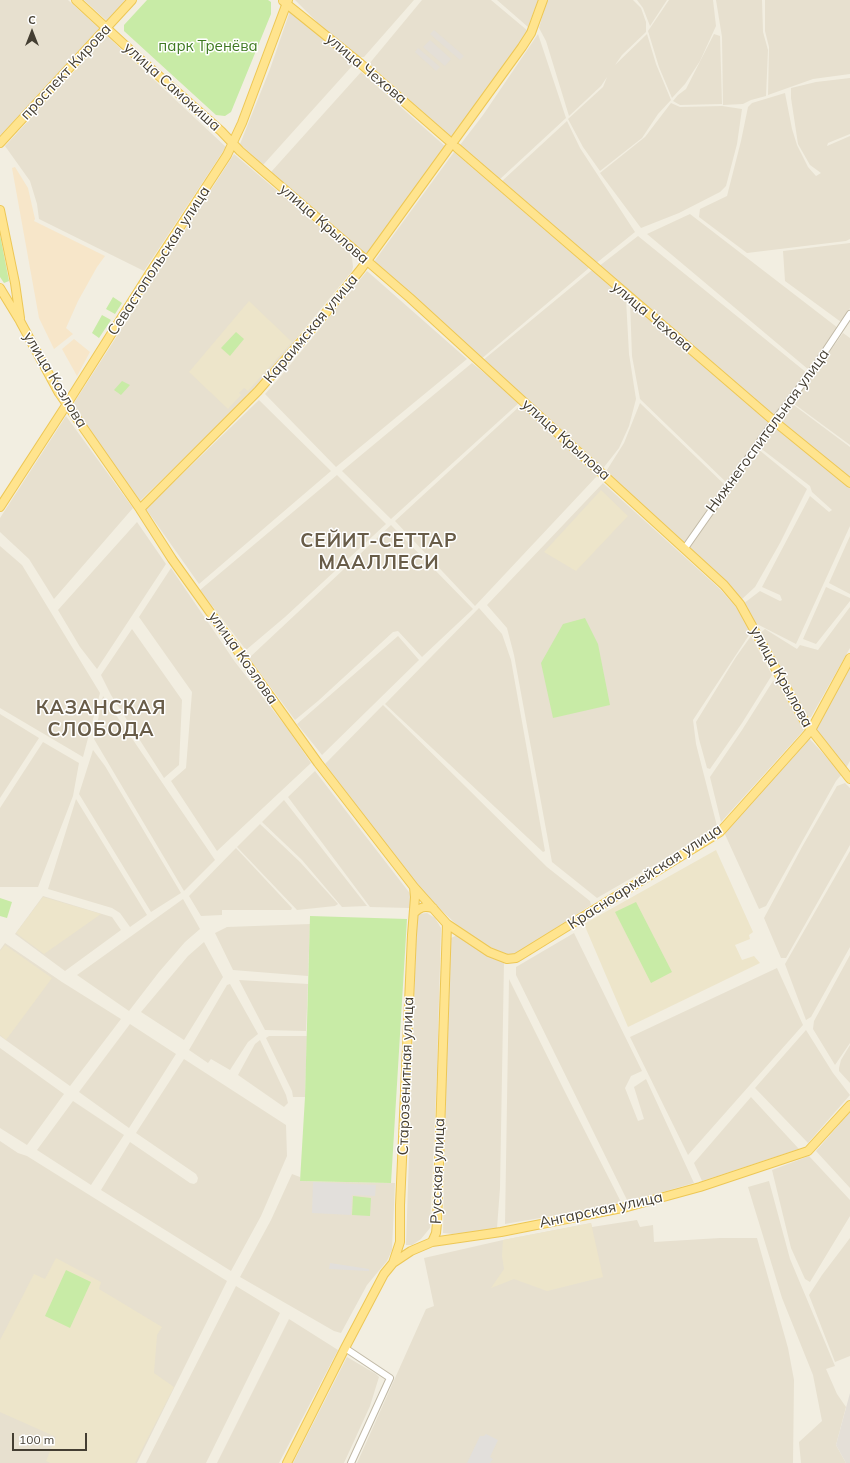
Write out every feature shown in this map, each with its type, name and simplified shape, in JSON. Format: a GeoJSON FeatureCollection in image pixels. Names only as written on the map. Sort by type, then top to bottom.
{"type":"FeatureCollection","features":[{"type":"Feature","properties":{"kind":"main road","name":"улица Самокиша"},"geometry":{"type":"LineString","coordinates":[[76,0],[232,141]]}},
{"type":"Feature","properties":{"kind":"main road","name":"проспект Кирова"},"geometry":{"type":"LineString","coordinates":[[0,144],[132,0]]}},
{"type":"Feature","properties":{"kind":"main road","name":"Караимская улица"},"geometry":{"type":"LineString","coordinates":[[140,509],[277,371],[324,315],[367,260],[522,47],[531,32],[543,0]]}},
{"type":"Feature","properties":{"kind":"main road","name":"улица Чехова"},"geometry":{"type":"LineString","coordinates":[[286,1],[448,140]]}},
{"type":"Feature","properties":{"kind":"main road","name":"Севастопольская улица"},"geometry":{"type":"LineString","coordinates":[[0,508],[227,155],[232,141],[242,123],[286,1]]}},
{"type":"Feature","properties":{"kind":"main road","name":"улица Крылова"},"geometry":{"type":"LineString","coordinates":[[232,141],[240,151],[410,298],[724,585],[740,604],[811,730],[850,779]]}},
{"type":"Feature","properties":{"kind":"main road","name":"улица Чехова"},"geometry":{"type":"LineString","coordinates":[[456,148],[774,421],[850,483]]}},
{"type":"Feature","properties":{"kind":"main road","name":"улица Козлова"},"geometry":{"type":"LineString","coordinates":[[1,213],[15,282],[20,321]]}},
{"type":"Feature","properties":{"kind":"main road"},"geometry":{"type":"LineString","coordinates":[[0,289],[9,288],[15,282]]}},
{"type":"Feature","properties":{"kind":"main road","name":"улица Козлова"},"geometry":{"type":"LineString","coordinates":[[0,289],[20,321],[59,393],[140,509],[172,559],[318,764],[414,887],[447,924],[489,952],[507,959]]}},
{"type":"Feature","properties":{"kind":"main road","name":"Красноармейская улица"},"geometry":{"type":"LineString","coordinates":[[507,959],[516,958],[720,832],[811,730],[850,658]]}},
{"type":"Feature","properties":{"kind":"main road","name":"Старозенитная улица"},"geometry":{"type":"LineString","coordinates":[[393,1263],[400,1242],[400,1205],[414,887]]}},
{"type":"Feature","properties":{"kind":"main road"},"geometry":{"type":"LineString","coordinates":[[414,913],[418,908],[433,908]]}},
{"type":"Feature","properties":{"kind":"main road","name":"Русская улица"},"geometry":{"type":"LineString","coordinates":[[287,1463],[384,1274],[393,1263],[412,1251],[432,1242],[436,1234],[447,924]]}},
{"type":"Feature","properties":{"kind":"main road","name":"Ангарская улица"},"geometry":{"type":"LineString","coordinates":[[432,1242],[507,1230],[627,1207],[700,1187],[808,1151],[850,1105]]}},
{"type":"Feature","properties":{"kind":"main road"},"geometry":{"type":"LineString","coordinates":[[436,1234],[444,1241]]}},
{"type":"Feature","properties":{"kind":"main road"},"geometry":{"type":"LineString","coordinates":[[400,1242],[402,1248],[412,1251]]}},
{"type":"Feature","properties":{"kind":"street","name":"Нижнегоспитальная улица"},"geometry":{"type":"LineString","coordinates":[[684,548],[774,421],[810,374],[850,314]]}},
{"type":"Feature","properties":{"kind":"street"},"geometry":{"type":"LineString","coordinates":[[345,1348],[390,1378],[351,1463]]}},
{"type":"Feature","properties":{"kind":"shaded area"},"geometry":{"type":"Polygon","coordinates":[[[0,0],[68,0],[100,29],[0,136],[0,0]]]}},
{"type":"Feature","properties":{"kind":"shaded area"},"geometry":{"type":"Polygon","coordinates":[[[84,0],[125,0],[107,21],[84,0]]]}},
{"type":"Feature","properties":{"kind":"shaded area"},"geometry":{"type":"Polygon","coordinates":[[[295,0],[414,0],[364,57],[359,57],[323,28],[295,0]]]}},
{"type":"Feature","properties":{"kind":"shaded area"},"geometry":{"type":"Polygon","coordinates":[[[422,0],[491,0],[528,31],[452,138],[369,64],[422,0]]]}},
{"type":"Feature","properties":{"kind":"shaded area"},"geometry":{"type":"Polygon","coordinates":[[[497,0],[538,0],[528,27],[497,0]]]}},
{"type":"Feature","properties":{"kind":"shaded area"},"geometry":{"type":"Polygon","coordinates":[[[547,0],[633,0],[641,8],[646,22],[646,32],[622,55],[615,65],[647,34],[656,64],[671,100],[658,114],[642,138],[600,171],[583,147],[568,119],[603,87],[607,77],[601,86],[569,116],[546,41],[539,28],[547,0]]]}},
{"type":"Feature","properties":{"kind":"shaded area"},"geometry":{"type":"Polygon","coordinates":[[[637,0],[667,0],[650,26],[643,8],[637,0]]]}},
{"type":"Feature","properties":{"kind":"shaded area"},"geometry":{"type":"Polygon","coordinates":[[[669,0],[713,0],[716,26],[700,61],[685,84],[672,98],[659,67],[648,31],[669,0]]]}},
{"type":"Feature","properties":{"kind":"shaded area"},"geometry":{"type":"Polygon","coordinates":[[[716,0],[762,0],[763,32],[768,50],[766,96],[743,104],[723,105],[722,37],[716,0]]]}},
{"type":"Feature","properties":{"kind":"shaded area"},"geometry":{"type":"Polygon","coordinates":[[[765,0],[850,0],[850,74],[813,79],[768,95],[769,47],[765,31],[765,0]]]}},
{"type":"Feature","properties":{"kind":"shaded area"},"geometry":{"type":"Polygon","coordinates":[[[290,11],[353,65],[263,165],[240,144],[270,69],[290,11]]]}},
{"type":"Feature","properties":{"kind":"shaded area"},"geometry":{"type":"Polygon","coordinates":[[[434,30],[464,56],[460,60],[430,34],[434,30]]]}},
{"type":"Feature","properties":{"kind":"shaded area"},"geometry":{"type":"Polygon","coordinates":[[[538,34],[566,118],[499,180],[460,145],[483,115],[538,34]]]}},
{"type":"Feature","properties":{"kind":"shaded area"},"geometry":{"type":"Polygon","coordinates":[[[714,34],[720,36],[722,104],[680,105],[673,101],[686,89],[714,34]]]}},
{"type":"Feature","properties":{"kind":"shaded area"},"geometry":{"type":"Polygon","coordinates":[[[107,36],[226,147],[144,271],[39,219],[37,204],[30,181],[5,146],[107,36]]]}},
{"type":"Feature","properties":{"kind":"shaded area"},"geometry":{"type":"Polygon","coordinates":[[[430,40],[451,59],[445,66],[423,47],[430,40]]]}},
{"type":"Feature","properties":{"kind":"shaded area"},"geometry":{"type":"Polygon","coordinates":[[[418,48],[440,67],[436,71],[415,52],[418,48]]]}},
{"type":"Feature","properties":{"kind":"shaded area"},"geometry":{"type":"Polygon","coordinates":[[[361,72],[446,147],[365,256],[271,172],[361,72]]]}},
{"type":"Feature","properties":{"kind":"shaded area"},"geometry":{"type":"Polygon","coordinates":[[[850,78],[850,134],[828,143],[827,146],[850,136],[850,239],[846,241],[747,253],[699,217],[700,209],[727,196],[748,107],[752,103],[785,93],[792,129],[797,145],[808,167],[816,176],[821,173],[810,165],[798,144],[791,98],[791,88],[816,82],[850,78]]]}},
{"type":"Feature","properties":{"kind":"shaded area"},"geometry":{"type":"Polygon","coordinates":[[[671,103],[680,107],[722,106],[742,109],[737,144],[726,186],[720,192],[679,213],[641,228],[600,173],[645,137],[671,103]]]}},
{"type":"Feature","properties":{"kind":"shaded area"},"geometry":{"type":"Polygon","coordinates":[[[567,121],[580,148],[635,232],[594,265],[501,182],[567,121]]]}},
{"type":"Feature","properties":{"kind":"shaded area"},"geometry":{"type":"Polygon","coordinates":[[[454,152],[589,268],[480,360],[373,263],[454,152]]]}},
{"type":"Feature","properties":{"kind":"shaded area"},"geometry":{"type":"Polygon","coordinates":[[[234,154],[350,253],[353,267],[352,271],[255,389],[140,501],[72,406],[234,154]]]}},
{"type":"Feature","properties":{"kind":"shaded area"},"geometry":{"type":"Polygon","coordinates":[[[15,167],[28,188],[35,219],[34,221],[105,256],[97,267],[78,301],[66,328],[73,334],[54,349],[39,318],[12,168],[15,167]]]}},
{"type":"Feature","properties":{"kind":"shaded area"},"geometry":{"type":"Polygon","coordinates":[[[690,214],[838,328],[809,370],[647,234],[690,214]]]}},
{"type":"Feature","properties":{"kind":"shaded area"},"geometry":{"type":"Polygon","coordinates":[[[638,236],[807,373],[775,417],[598,267],[638,236]]]}},
{"type":"Feature","properties":{"kind":"shaded area"},"geometry":{"type":"Polygon","coordinates":[[[850,243],[850,308],[841,322],[785,281],[783,251],[850,243]]]}},
{"type":"Feature","properties":{"kind":"shaded area"},"geometry":{"type":"Polygon","coordinates":[[[592,270],[626,299],[629,354],[636,399],[629,426],[619,448],[601,471],[482,361],[592,270]]]}},
{"type":"Feature","properties":{"kind":"shaded area"},"geometry":{"type":"Polygon","coordinates":[[[367,271],[467,359],[336,467],[265,394],[367,271]]]}},
{"type":"Feature","properties":{"kind":"shaded area"},"geometry":{"type":"Polygon","coordinates":[[[249,301],[292,342],[248,391],[244,388],[239,393],[241,395],[228,409],[189,372],[249,301]]]}},
{"type":"Feature","properties":{"kind":"shaded area"},"geometry":{"type":"Polygon","coordinates":[[[630,302],[771,423],[728,484],[640,399],[632,356],[630,302]]]}},
{"type":"Feature","properties":{"kind":"shaded area"},"geometry":{"type":"Polygon","coordinates":[[[843,333],[850,338],[850,445],[793,403],[843,333]]]}},
{"type":"Feature","properties":{"kind":"shaded area"},"geometry":{"type":"Polygon","coordinates":[[[74,339],[90,352],[77,376],[62,349],[74,339]]]}},
{"type":"Feature","properties":{"kind":"shaded area"},"geometry":{"type":"Polygon","coordinates":[[[472,363],[520,402],[391,519],[342,471],[472,363]]]}},
{"type":"Feature","properties":{"kind":"shaded area"},"geometry":{"type":"Polygon","coordinates":[[[259,400],[331,471],[199,584],[146,509],[259,400]]]}},
{"type":"Feature","properties":{"kind":"shaded area"},"geometry":{"type":"Polygon","coordinates":[[[640,403],[727,487],[685,544],[605,473],[624,443],[640,403]]]}},
{"type":"Feature","properties":{"kind":"shaded area"},"geometry":{"type":"Polygon","coordinates":[[[791,403],[850,447],[850,479],[779,419],[791,403]]]}},
{"type":"Feature","properties":{"kind":"shaded area"},"geometry":{"type":"Polygon","coordinates":[[[521,405],[597,476],[475,606],[395,521],[521,405]]]}},
{"type":"Feature","properties":{"kind":"shaded area"},"geometry":{"type":"Polygon","coordinates":[[[66,416],[133,508],[54,599],[29,559],[0,532],[0,518],[66,416]]]}},
{"type":"Feature","properties":{"kind":"shaded area"},"geometry":{"type":"Polygon","coordinates":[[[775,425],[850,486],[850,526],[796,644],[753,622],[743,604],[760,591],[780,601],[782,600],[780,595],[762,587],[810,496],[829,512],[832,510],[812,492],[810,486],[759,447],[775,425]]]}},
{"type":"Feature","properties":{"kind":"shaded area"},"geometry":{"type":"Polygon","coordinates":[[[758,449],[807,489],[780,543],[755,587],[741,600],[689,547],[758,449]]]}},
{"type":"Feature","properties":{"kind":"shaded area"},"geometry":{"type":"Polygon","coordinates":[[[337,475],[386,524],[285,617],[246,650],[200,590],[337,475]]]}},
{"type":"Feature","properties":{"kind":"shaded area"},"geometry":{"type":"Polygon","coordinates":[[[603,483],[720,589],[736,607],[751,632],[693,720],[696,744],[717,826],[661,861],[597,898],[552,862],[514,655],[507,628],[487,605],[603,483]]]}},
{"type":"Feature","properties":{"kind":"shaded area"},"geometry":{"type":"Polygon","coordinates":[[[601,490],[628,516],[576,571],[544,552],[601,490]]]}},
{"type":"Feature","properties":{"kind":"shaded area"},"geometry":{"type":"Polygon","coordinates":[[[137,522],[166,564],[97,669],[80,647],[58,610],[137,522]]]}},
{"type":"Feature","properties":{"kind":"shaded area"},"geometry":{"type":"Polygon","coordinates":[[[391,525],[473,609],[422,657],[398,631],[393,632],[318,701],[295,720],[249,658],[391,525]]]}},
{"type":"Feature","properties":{"kind":"shaded area"},"geometry":{"type":"Polygon","coordinates":[[[850,536],[850,594],[829,583],[850,536]]]}},
{"type":"Feature","properties":{"kind":"shaded area"},"geometry":{"type":"Polygon","coordinates":[[[0,546],[22,565],[100,693],[83,757],[0,708],[0,546]]]}},
{"type":"Feature","properties":{"kind":"shaded area"},"geometry":{"type":"Polygon","coordinates":[[[171,568],[235,662],[287,728],[311,763],[217,851],[171,781],[186,768],[192,692],[139,617],[171,568]]]}},
{"type":"Feature","properties":{"kind":"shaded area"},"geometry":{"type":"Polygon","coordinates":[[[826,587],[850,598],[850,601],[816,644],[803,639],[826,587]]]}},
{"type":"Feature","properties":{"kind":"shaded area"},"geometry":{"type":"Polygon","coordinates":[[[850,607],[850,648],[811,717],[806,718],[759,634],[765,629],[797,649],[800,645],[818,650],[850,607]]]}},
{"type":"Feature","properties":{"kind":"shaded area"},"geometry":{"type":"Polygon","coordinates":[[[479,608],[502,634],[511,660],[545,851],[543,852],[385,704],[479,608]]]}},
{"type":"Feature","properties":{"kind":"shaded area"},"geometry":{"type":"Polygon","coordinates":[[[132,629],[182,700],[179,765],[164,778],[111,695],[101,675],[132,629]]]}},
{"type":"Feature","properties":{"kind":"shaded area"},"geometry":{"type":"Polygon","coordinates":[[[398,636],[419,660],[322,755],[297,724],[398,636]]]}},
{"type":"Feature","properties":{"kind":"shaded area"},"geometry":{"type":"Polygon","coordinates":[[[751,636],[772,675],[742,723],[710,769],[707,768],[696,722],[736,657],[751,636]]]}},
{"type":"Feature","properties":{"kind":"shaded area"},"geometry":{"type":"Polygon","coordinates":[[[850,662],[850,761],[846,768],[813,728],[850,662]]]}},
{"type":"Feature","properties":{"kind":"shaded area"},"geometry":{"type":"Polygon","coordinates":[[[773,681],[776,681],[804,730],[721,822],[710,777],[773,681]]]}},
{"type":"Feature","properties":{"kind":"shaded area"},"geometry":{"type":"Polygon","coordinates":[[[103,696],[215,860],[184,891],[94,739],[103,696]]]}},
{"type":"Feature","properties":{"kind":"shaded area"},"geometry":{"type":"Polygon","coordinates":[[[383,705],[547,867],[590,901],[591,905],[518,953],[506,955],[493,950],[456,924],[422,892],[325,764],[383,705]]]}},
{"type":"Feature","properties":{"kind":"shaded area"},"geometry":{"type":"Polygon","coordinates":[[[0,714],[39,738],[0,798],[0,714]]]}},
{"type":"Feature","properties":{"kind":"shaded area"},"geometry":{"type":"Polygon","coordinates":[[[808,737],[842,774],[836,781],[766,906],[759,909],[723,830],[808,737]]]}},
{"type":"Feature","properties":{"kind":"shaded area"},"geometry":{"type":"Polygon","coordinates":[[[43,742],[79,763],[73,796],[38,887],[0,887],[0,808],[43,742]]]}},
{"type":"Feature","properties":{"kind":"shaded area"},"geometry":{"type":"Polygon","coordinates":[[[93,750],[105,766],[181,893],[151,912],[79,794],[93,750]]]}},
{"type":"Feature","properties":{"kind":"shaded area"},"geometry":{"type":"Polygon","coordinates":[[[315,771],[412,896],[410,908],[370,907],[288,797],[315,771]]]}},
{"type":"Feature","properties":{"kind":"shaded area"},"geometry":{"type":"Polygon","coordinates":[[[845,783],[850,788],[850,845],[786,958],[781,958],[764,918],[837,786],[845,783]]]}},
{"type":"Feature","properties":{"kind":"shaded area"},"geometry":{"type":"Polygon","coordinates":[[[76,799],[147,915],[130,927],[120,913],[112,908],[48,889],[76,799]]]}},
{"type":"Feature","properties":{"kind":"shaded area"},"geometry":{"type":"Polygon","coordinates":[[[284,800],[367,906],[342,907],[302,860],[262,822],[284,800]]]}},
{"type":"Feature","properties":{"kind":"shaded area"},"geometry":{"type":"Polygon","coordinates":[[[260,824],[300,862],[338,904],[335,906],[297,910],[237,847],[260,824]]]}},
{"type":"Feature","properties":{"kind":"shaded area"},"geometry":{"type":"Polygon","coordinates":[[[236,848],[292,908],[291,910],[222,910],[222,915],[201,916],[189,896],[236,848]]]}},
{"type":"Feature","properties":{"kind":"shaded area"},"geometry":{"type":"Polygon","coordinates":[[[716,850],[753,932],[749,935],[750,939],[735,945],[742,960],[754,956],[760,963],[628,1027],[584,924],[716,850]]]}},
{"type":"Feature","properties":{"kind":"shaded area"},"geometry":{"type":"Polygon","coordinates":[[[850,851],[850,947],[811,1017],[806,1020],[785,964],[850,851]]]}},
{"type":"Feature","properties":{"kind":"shaded area"},"geometry":{"type":"Polygon","coordinates":[[[43,896],[112,917],[121,930],[65,971],[15,934],[43,896]]]}},
{"type":"Feature","properties":{"kind":"shaded area"},"geometry":{"type":"Polygon","coordinates":[[[43,897],[101,914],[44,954],[16,933],[43,897]]]}},
{"type":"Feature","properties":{"kind":"shaded area"},"geometry":{"type":"Polygon","coordinates":[[[183,899],[200,929],[185,942],[159,972],[129,1011],[77,975],[183,899]]]}},
{"type":"Feature","properties":{"kind":"shaded area"},"geometry":{"type":"Polygon","coordinates":[[[427,913],[435,918],[441,928],[437,1070],[430,1228],[421,1239],[412,1245],[406,1245],[417,914],[427,913]]]}},
{"type":"Feature","properties":{"kind":"shaded area"},"geometry":{"type":"Polygon","coordinates":[[[310,924],[308,976],[233,970],[215,933],[227,927],[310,924]]]}},
{"type":"Feature","properties":{"kind":"shaded area"},"geometry":{"type":"Polygon","coordinates":[[[574,933],[642,1071],[631,1076],[625,1088],[638,1121],[644,1119],[634,1087],[646,1079],[694,1183],[628,1202],[516,975],[516,967],[574,933]]]}},
{"type":"Feature","properties":{"kind":"shaded area"},"geometry":{"type":"Polygon","coordinates":[[[457,935],[494,959],[504,961],[500,1188],[497,1228],[486,1231],[453,1234],[443,1233],[449,939],[457,935]]]}},
{"type":"Feature","properties":{"kind":"shaded area"},"geometry":{"type":"Polygon","coordinates":[[[204,942],[223,977],[184,1040],[141,1012],[188,956],[204,942]]]}},
{"type":"Feature","properties":{"kind":"shaded area"},"geometry":{"type":"Polygon","coordinates":[[[5,943],[62,982],[121,1019],[70,1086],[0,1036],[0,950],[5,943]]]}},
{"type":"Feature","properties":{"kind":"shaded area"},"geometry":{"type":"Polygon","coordinates":[[[5,945],[52,978],[6,1040],[0,1035],[0,951],[5,945]]]}},
{"type":"Feature","properties":{"kind":"shaded area"},"geometry":{"type":"Polygon","coordinates":[[[850,955],[850,1043],[835,1065],[813,1029],[814,1021],[850,955]]]}},
{"type":"Feature","properties":{"kind":"shaded area"},"geometry":{"type":"Polygon","coordinates":[[[777,968],[803,1025],[688,1155],[630,1037],[777,968]]]}},
{"type":"Feature","properties":{"kind":"shaded area"},"geometry":{"type":"Polygon","coordinates":[[[509,979],[564,1090],[622,1204],[505,1224],[509,979]]]}},
{"type":"Feature","properties":{"kind":"shaded area"},"geometry":{"type":"Polygon","coordinates":[[[239,980],[308,984],[306,1031],[265,1030],[239,980]]]}},
{"type":"Feature","properties":{"kind":"shaded area"},"geometry":{"type":"Polygon","coordinates":[[[230,984],[258,1034],[248,1042],[230,1070],[211,1059],[208,1063],[189,1050],[227,985],[230,984]]]}},
{"type":"Feature","properties":{"kind":"shaded area"},"geometry":{"type":"Polygon","coordinates":[[[130,1024],[176,1054],[129,1128],[79,1092],[130,1024]]]}},
{"type":"Feature","properties":{"kind":"shaded area"},"geometry":{"type":"Polygon","coordinates":[[[806,1030],[833,1073],[850,1095],[808,1143],[755,1088],[806,1030]]]}},
{"type":"Feature","properties":{"kind":"shaded area"},"geometry":{"type":"Polygon","coordinates":[[[269,1036],[307,1036],[305,1097],[293,1097],[292,1091],[266,1038],[269,1036]]]}},
{"type":"Feature","properties":{"kind":"shaded area"},"geometry":{"type":"Polygon","coordinates":[[[260,1040],[286,1095],[288,1103],[284,1107],[238,1075],[255,1044],[260,1040]]]}},
{"type":"Feature","properties":{"kind":"shaded area"},"geometry":{"type":"Polygon","coordinates":[[[850,1045],[850,1083],[839,1071],[839,1068],[841,1060],[850,1045]]]}},
{"type":"Feature","properties":{"kind":"shaded area"},"geometry":{"type":"Polygon","coordinates":[[[0,1048],[64,1094],[27,1145],[0,1128],[0,1048]]]}},
{"type":"Feature","properties":{"kind":"shaded area"},"geometry":{"type":"Polygon","coordinates":[[[184,1059],[286,1125],[287,1156],[261,1216],[231,1271],[101,1190],[130,1142],[190,1183],[194,1184],[197,1182],[198,1178],[196,1174],[136,1133],[184,1059]]]}},
{"type":"Feature","properties":{"kind":"shaded area"},"geometry":{"type":"Polygon","coordinates":[[[751,1097],[799,1149],[702,1181],[694,1163],[751,1097]]]}},
{"type":"Feature","properties":{"kind":"shaded area"},"geometry":{"type":"Polygon","coordinates":[[[73,1101],[124,1135],[91,1185],[37,1150],[73,1101]]]}},
{"type":"Feature","properties":{"kind":"shaded area"},"geometry":{"type":"Polygon","coordinates":[[[850,1112],[850,1188],[816,1151],[850,1112]]]}},
{"type":"Feature","properties":{"kind":"shaded area"},"geometry":{"type":"Polygon","coordinates":[[[0,1141],[18,1153],[27,1156],[227,1281],[137,1463],[0,1463],[0,1141]]]}},
{"type":"Feature","properties":{"kind":"shaded area"},"geometry":{"type":"Polygon","coordinates":[[[809,1156],[850,1200],[850,1216],[810,1282],[805,1279],[791,1248],[772,1170],[809,1156]]]}},
{"type":"Feature","properties":{"kind":"shaded area"},"geometry":{"type":"Polygon","coordinates":[[[292,1174],[300,1177],[300,1181],[395,1183],[392,1250],[387,1261],[367,1285],[341,1333],[334,1331],[240,1277],[271,1220],[292,1174]]]}},
{"type":"Feature","properties":{"kind":"shaded area"},"geometry":{"type":"Polygon","coordinates":[[[769,1181],[790,1259],[835,1366],[826,1369],[837,1394],[846,1407],[836,1445],[846,1463],[801,1463],[799,1442],[822,1421],[813,1375],[782,1298],[748,1187],[769,1181]]]}},
{"type":"Feature","properties":{"kind":"shaded area"},"geometry":{"type":"Polygon","coordinates":[[[313,1182],[376,1185],[375,1196],[352,1195],[351,1215],[312,1213],[313,1182]]]}},
{"type":"Feature","properties":{"kind":"shaded area"},"geometry":{"type":"Polygon","coordinates":[[[637,1220],[640,1227],[653,1225],[654,1242],[720,1238],[757,1238],[788,1348],[794,1380],[793,1463],[357,1463],[426,1309],[434,1306],[424,1258],[503,1240],[591,1223],[592,1227],[637,1220]]]}},
{"type":"Feature","properties":{"kind":"shaded area"},"geometry":{"type":"Polygon","coordinates":[[[591,1223],[603,1277],[547,1291],[514,1279],[491,1288],[504,1269],[502,1256],[503,1240],[591,1223]]]}},
{"type":"Feature","properties":{"kind":"shaded area"},"geometry":{"type":"Polygon","coordinates":[[[850,1238],[850,1356],[835,1362],[809,1295],[850,1238]]]}},
{"type":"Feature","properties":{"kind":"shaded area"},"geometry":{"type":"Polygon","coordinates":[[[56,1258],[101,1282],[99,1289],[162,1327],[157,1335],[154,1373],[174,1387],[135,1463],[50,1463],[46,1461],[56,1437],[0,1412],[0,1340],[34,1274],[45,1279],[56,1258]]]}},
{"type":"Feature","properties":{"kind":"shaded area"},"geometry":{"type":"Polygon","coordinates":[[[330,1263],[369,1269],[369,1271],[329,1269],[330,1263]]]}},
{"type":"Feature","properties":{"kind":"shaded area"},"geometry":{"type":"Polygon","coordinates":[[[236,1286],[280,1313],[206,1463],[146,1463],[236,1286]]]}},
{"type":"Feature","properties":{"kind":"shaded area"},"geometry":{"type":"Polygon","coordinates":[[[289,1319],[338,1350],[279,1463],[217,1463],[289,1319]]]}},
{"type":"Feature","properties":{"kind":"shaded area"},"geometry":{"type":"Polygon","coordinates":[[[347,1357],[379,1377],[370,1406],[344,1463],[293,1463],[347,1357]]]}},
{"type":"Feature","properties":{"kind":"shaded area"},"geometry":{"type":"Polygon","coordinates":[[[850,1393],[850,1463],[846,1463],[836,1445],[850,1393]]]}},
{"type":"Feature","properties":{"kind":"shaded area"},"geometry":{"type":"Polygon","coordinates":[[[486,1434],[498,1440],[490,1457],[493,1459],[490,1463],[467,1463],[480,1436],[484,1436],[486,1434]]]}},
{"type":"Feature","properties":{"kind":"green space","name":"парк Тренёва"},"geometry":{"type":"Polygon","coordinates":[[[147,0],[268,0],[271,2],[271,14],[231,112],[225,116],[216,115],[124,31],[124,25],[147,0]]]}},
{"type":"Feature","properties":{"kind":"green space"},"geometry":{"type":"Polygon","coordinates":[[[0,235],[9,281],[4,283],[0,277],[0,235]]]}},
{"type":"Feature","properties":{"kind":"green space"},"geometry":{"type":"Polygon","coordinates":[[[113,297],[122,303],[115,314],[106,309],[113,297]]]}},
{"type":"Feature","properties":{"kind":"green space"},"geometry":{"type":"Polygon","coordinates":[[[102,315],[111,320],[99,338],[92,333],[102,315]]]}},
{"type":"Feature","properties":{"kind":"green space"},"geometry":{"type":"Polygon","coordinates":[[[236,332],[244,339],[230,356],[221,348],[236,332]]]}},
{"type":"Feature","properties":{"kind":"green space"},"geometry":{"type":"Polygon","coordinates":[[[122,381],[130,385],[121,395],[114,390],[122,381]]]}},
{"type":"Feature","properties":{"kind":"green space"},"geometry":{"type":"Polygon","coordinates":[[[585,618],[598,644],[610,705],[553,718],[541,663],[563,624],[585,618]]]}},
{"type":"Feature","properties":{"kind":"green space"},"geometry":{"type":"Polygon","coordinates":[[[0,898],[12,902],[7,918],[0,916],[0,898]]]}},
{"type":"Feature","properties":{"kind":"green space"},"geometry":{"type":"Polygon","coordinates":[[[636,902],[672,972],[651,983],[615,912],[636,902]]]}},
{"type":"Feature","properties":{"kind":"green space"},"geometry":{"type":"Polygon","coordinates":[[[310,916],[407,919],[391,1183],[300,1181],[305,1097],[310,916]]]}},
{"type":"Feature","properties":{"kind":"green space"},"geometry":{"type":"Polygon","coordinates":[[[353,1196],[371,1198],[370,1216],[352,1215],[353,1196]]]}},
{"type":"Feature","properties":{"kind":"green space"},"geometry":{"type":"Polygon","coordinates":[[[66,1270],[91,1282],[70,1328],[45,1316],[66,1270]]]}},
{"type":"Feature","properties":{"kind":"district","name":"СЕЙИТ-СЕТТАР МААЛЛЕСИ"},"geometry":{"type":"Point","coordinates":[379,552]}},
{"type":"Feature","properties":{"kind":"district","name":"КАЗАНСКАЯ СЛОБОДА"},"geometry":{"type":"Point","coordinates":[101,719]}}]}
